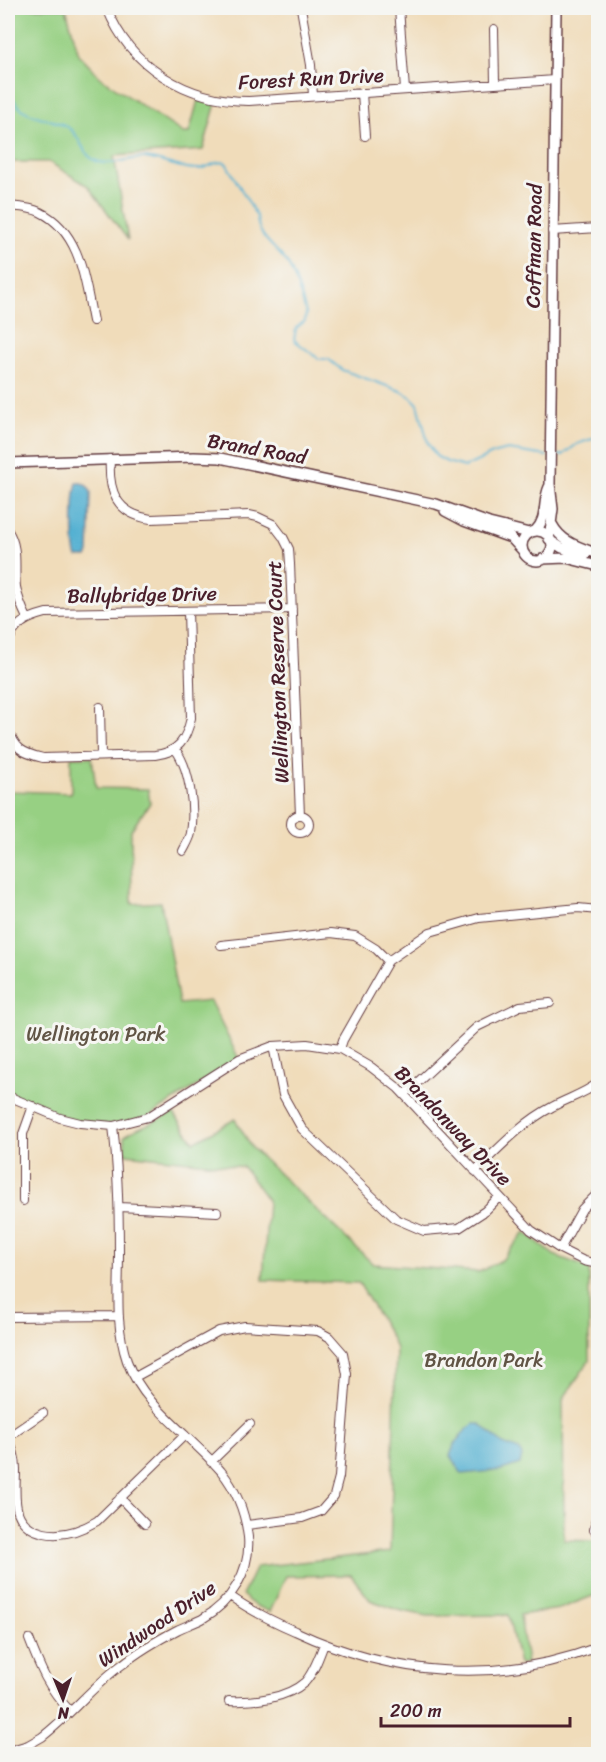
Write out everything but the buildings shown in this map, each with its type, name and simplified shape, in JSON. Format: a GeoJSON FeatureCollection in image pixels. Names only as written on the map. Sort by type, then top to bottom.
{"type":"FeatureCollection","features":[{"type":"Feature","properties":{"kind":"main road","name":"Coffman Road"},"geometry":{"type":"LineString","coordinates":[[550,540],[552,524],[550,472],[556,8]]}},
{"type":"Feature","properties":{"kind":"main road","name":"Brand Road"},"geometry":{"type":"LineString","coordinates":[[8,463],[220,458],[426,502],[489,523],[532,532]]}},
{"type":"Feature","properties":{"kind":"main road","name":"Coffman Road"},"geometry":{"type":"LineString","coordinates":[[532,532],[540,526],[550,484]]}},
{"type":"Feature","properties":{"kind":"main road","name":"Brand Road"},"geometry":{"type":"LineString","coordinates":[[426,502],[464,521],[511,538],[522,550]]}},
{"type":"Feature","properties":{"kind":"main road"},"geometry":{"type":"LineString","coordinates":[[552,524],[557,534],[565,540],[598,557]]}},
{"type":"Feature","properties":{"kind":"main road"},"geometry":{"type":"LineString","coordinates":[[598,557],[562,548],[543,532],[532,532],[522,542],[522,550],[528,558],[533,560],[566,558],[598,566]]}},
{"type":"Feature","properties":{"kind":"main road"},"geometry":{"type":"LineString","coordinates":[[542,560],[551,550],[550,540]]}},
{"type":"Feature","properties":{"kind":"street","name":"Forest Run Drive"},"geometry":{"type":"LineString","coordinates":[[107,8],[127,43],[148,66],[166,79],[198,94],[233,101],[555,80]]}},
{"type":"Feature","properties":{"kind":"street"},"geometry":{"type":"LineString","coordinates":[[301,8],[311,65],[313,96]]}},
{"type":"Feature","properties":{"kind":"street"},"geometry":{"type":"LineString","coordinates":[[399,8],[405,90]]}},
{"type":"Feature","properties":{"kind":"street"},"geometry":{"type":"LineString","coordinates":[[494,29],[495,83]]}},
{"type":"Feature","properties":{"kind":"street"},"geometry":{"type":"LineString","coordinates":[[362,93],[365,136]]}},
{"type":"Feature","properties":{"kind":"street"},"geometry":{"type":"LineString","coordinates":[[8,206],[32,209],[42,213],[66,232],[82,263],[93,321]]}},
{"type":"Feature","properties":{"kind":"street"},"geometry":{"type":"LineString","coordinates":[[552,231],[598,228]]}},
{"type":"Feature","properties":{"kind":"street","name":"Wellington Reserve Court"},"geometry":{"type":"LineString","coordinates":[[110,459],[109,479],[113,493],[118,502],[128,511],[140,517],[151,519],[249,514],[273,524],[283,537],[289,549],[300,815]]}},
{"type":"Feature","properties":{"kind":"street"},"geometry":{"type":"LineString","coordinates":[[8,531],[15,553],[16,587],[21,607],[27,618],[11,632],[8,644]]}},
{"type":"Feature","properties":{"kind":"street","name":"Ballybridge Drive"},"geometry":{"type":"LineString","coordinates":[[27,618],[46,613],[292,609]]}},
{"type":"Feature","properties":{"kind":"street"},"geometry":{"type":"LineString","coordinates":[[8,728],[12,742],[26,754],[43,758],[155,755],[166,754],[175,749],[187,736],[191,718],[188,610]]}},
{"type":"Feature","properties":{"kind":"street"},"geometry":{"type":"LineString","coordinates":[[100,706],[101,756]]}},
{"type":"Feature","properties":{"kind":"street"},"geometry":{"type":"LineString","coordinates":[[175,749],[182,758],[190,788],[191,834],[183,851]]}},
{"type":"Feature","properties":{"kind":"street"},"geometry":{"type":"LineString","coordinates":[[340,1049],[388,961],[430,932],[479,918],[578,908],[598,910]]}},
{"type":"Feature","properties":{"kind":"street"},"geometry":{"type":"LineString","coordinates":[[221,945],[331,933],[355,936],[376,949],[388,961]]}},
{"type":"Feature","properties":{"kind":"street"},"geometry":{"type":"LineString","coordinates":[[405,1094],[477,1027],[520,1006],[550,1003]]}},
{"type":"Feature","properties":{"kind":"street","name":"Brandonway Drive"},"geometry":{"type":"LineString","coordinates":[[8,1096],[80,1124],[113,1126],[148,1117],[229,1065],[273,1046],[307,1044],[340,1049],[371,1067],[405,1094],[531,1230],[560,1249],[584,1261],[598,1264]]}},
{"type":"Feature","properties":{"kind":"street"},"geometry":{"type":"LineString","coordinates":[[273,1046],[283,1095],[302,1129],[396,1219],[424,1231],[459,1228],[499,1197]]}},
{"type":"Feature","properties":{"kind":"street"},"geometry":{"type":"LineString","coordinates":[[475,1171],[522,1127],[551,1107],[590,1090],[598,1083]]}},
{"type":"Feature","properties":{"kind":"street"},"geometry":{"type":"LineString","coordinates":[[23,1201],[23,1134],[33,1106]]}},
{"type":"Feature","properties":{"kind":"street","name":"Windwood Drive"},"geometry":{"type":"LineString","coordinates":[[8,1751],[28,1745],[42,1737],[122,1664],[157,1641],[202,1619],[230,1596],[242,1575],[248,1557],[246,1525],[238,1496],[220,1471],[156,1406],[128,1363],[119,1316],[119,1177],[113,1126]]}},
{"type":"Feature","properties":{"kind":"street"},"geometry":{"type":"LineString","coordinates":[[560,1249],[582,1209],[598,1193]]}},
{"type":"Feature","properties":{"kind":"street"},"geometry":{"type":"LineString","coordinates":[[119,1207],[217,1212]]}},
{"type":"Feature","properties":{"kind":"street"},"geometry":{"type":"LineString","coordinates":[[8,1317],[119,1316]]}},
{"type":"Feature","properties":{"kind":"street"},"geometry":{"type":"LineString","coordinates":[[135,1377],[219,1331],[245,1326],[318,1331],[329,1337],[343,1353],[347,1374],[339,1477],[334,1496],[321,1511],[302,1518],[246,1525]]}},
{"type":"Feature","properties":{"kind":"street"},"geometry":{"type":"LineString","coordinates":[[43,1413],[8,1437],[14,1452],[16,1468],[14,1497],[19,1516],[33,1530],[52,1534],[81,1530],[97,1521],[185,1435]]}},
{"type":"Feature","properties":{"kind":"street"},"geometry":{"type":"LineString","coordinates":[[211,1462],[250,1424]]}},
{"type":"Feature","properties":{"kind":"street"},"geometry":{"type":"LineString","coordinates":[[120,1498],[145,1524]]}},
{"type":"Feature","properties":{"kind":"street"},"geometry":{"type":"LineString","coordinates":[[594,1530],[598,1509]]}},
{"type":"Feature","properties":{"kind":"street"},"geometry":{"type":"LineString","coordinates":[[230,1596],[255,1613],[324,1644],[398,1666],[465,1671],[493,1670],[537,1665],[598,1647]]}},
{"type":"Feature","properties":{"kind":"street"},"geometry":{"type":"LineString","coordinates":[[29,1639],[43,1676],[70,1711]]}},
{"type":"Feature","properties":{"kind":"street"},"geometry":{"type":"LineString","coordinates":[[229,1701],[252,1702],[290,1691],[304,1682],[314,1667],[324,1644]]}},
{"type":"Feature","properties":{"kind":"green space"},"geometry":{"type":"Polygon","coordinates":[[[8,8],[66,8],[79,55],[101,78],[183,133],[189,133],[198,100],[216,103],[203,150],[114,156],[128,240],[88,186],[49,162],[8,162],[8,8]]]}},
{"type":"Feature","properties":{"kind":"green space","name":"Wellington Park"},"geometry":{"type":"Polygon","coordinates":[[[71,757],[92,757],[96,788],[148,789],[150,803],[131,830],[132,904],[161,902],[179,1004],[210,1001],[239,1059],[148,1117],[119,1125],[80,1123],[8,1096],[8,789],[11,791],[71,793],[71,757]]]}},
{"type":"Feature","properties":{"kind":"green space","name":"Brandon Park"},"geometry":{"type":"Polygon","coordinates":[[[173,1112],[194,1142],[235,1119],[252,1148],[373,1264],[479,1272],[502,1260],[525,1232],[554,1255],[589,1268],[589,1361],[563,1399],[564,1540],[598,1541],[598,1594],[559,1609],[520,1615],[527,1663],[519,1664],[508,1615],[427,1616],[398,1610],[370,1600],[351,1575],[286,1576],[270,1612],[255,1605],[243,1594],[256,1567],[390,1552],[396,1349],[359,1283],[263,1280],[268,1200],[243,1167],[126,1154],[124,1137],[127,1134],[173,1112]]]}},
{"type":"Feature","properties":{"kind":"water"},"geometry":{"type":"Polygon","coordinates":[[[77,483],[86,485],[91,492],[87,557],[77,557],[75,551],[74,520],[77,483]]]}},
{"type":"Feature","properties":{"kind":"water"},"geometry":{"type":"Polygon","coordinates":[[[474,1424],[480,1424],[503,1444],[519,1450],[522,1456],[520,1464],[502,1470],[462,1474],[450,1456],[459,1438],[474,1424]]]}},
{"type":"Feature","properties":{"kind":"waterway"},"geometry":{"type":"LineString","coordinates":[[8,21],[11,8]]}},
{"type":"Feature","properties":{"kind":"waterway"},"geometry":{"type":"LineString","coordinates":[[8,68],[10,91],[19,107],[33,115],[66,126],[75,135],[88,156],[99,162],[110,163],[145,158],[185,168],[199,169],[226,163],[257,217],[261,232],[286,261],[297,284],[306,313],[305,321],[296,328],[294,340],[319,359],[328,359],[342,370],[401,391],[411,397],[418,404],[428,443],[436,456],[465,467],[495,453],[508,450],[547,456]]}},
{"type":"Feature","properties":{"kind":"waterway"},"geometry":{"type":"LineString","coordinates":[[553,456],[563,455],[577,444],[598,437]]}}]}
